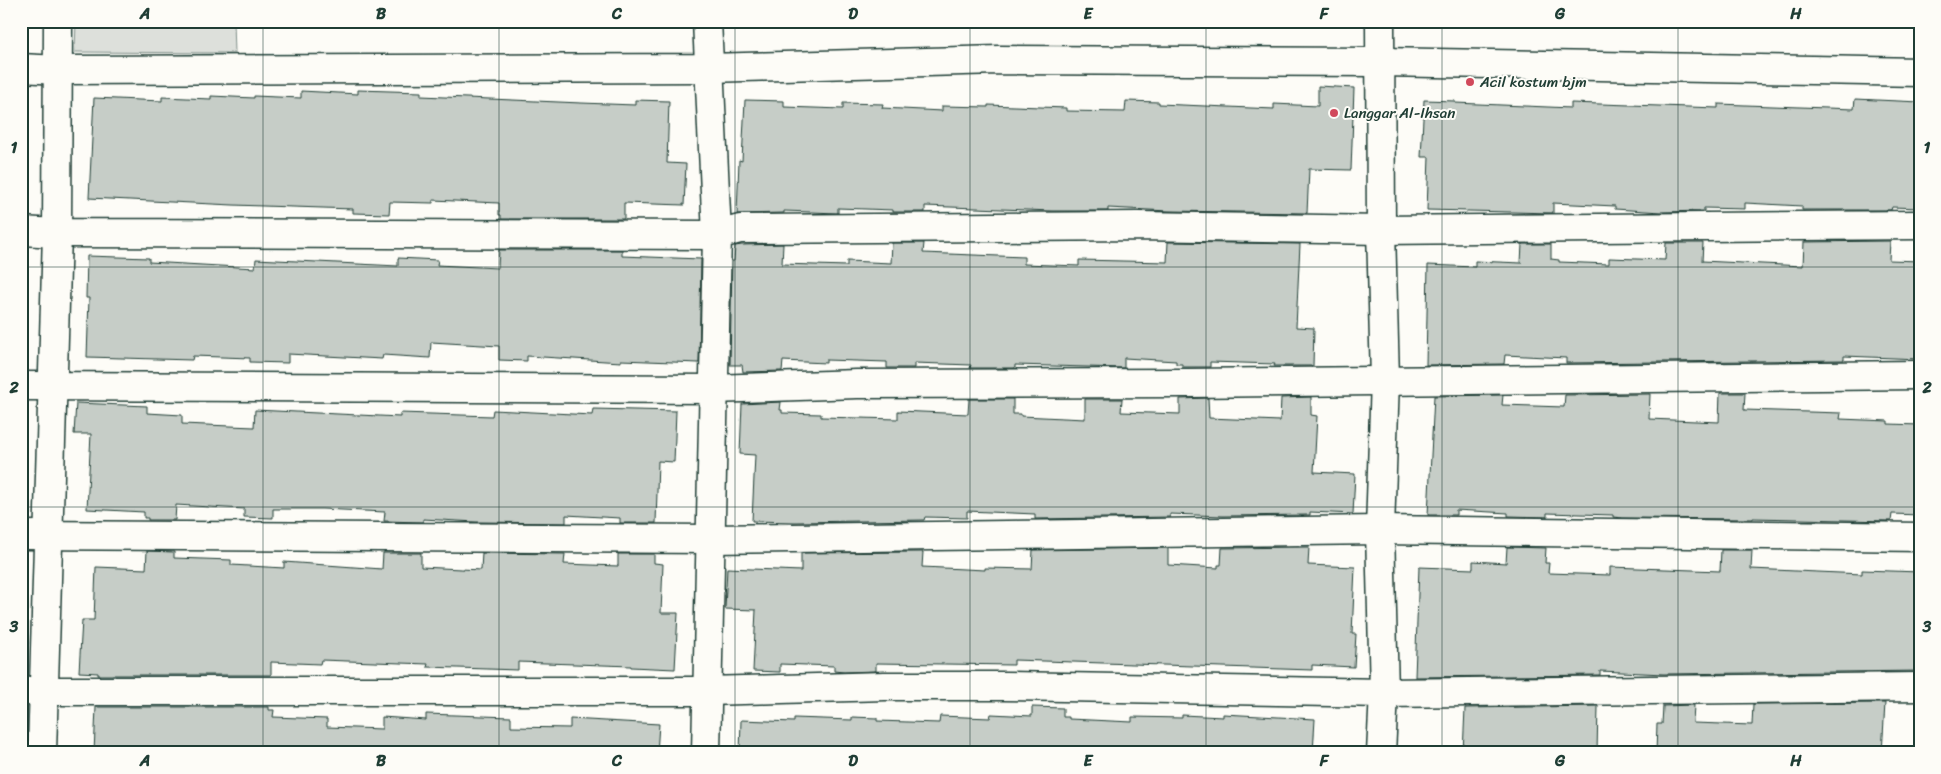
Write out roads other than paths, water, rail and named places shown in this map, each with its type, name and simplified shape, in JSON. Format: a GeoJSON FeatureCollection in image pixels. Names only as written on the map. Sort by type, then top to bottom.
{"type":"FeatureCollection","features":[{"type":"Feature","properties":{"kind":"street"},"geometry":{"type":"LineString","coordinates":[[42,753],[33,691],[49,535],[57,232],[58,21]]}},
{"type":"Feature","properties":{"kind":"street"},"geometry":{"type":"LineString","coordinates":[[706,753],[717,235],[707,21]]}},
{"type":"Feature","properties":{"kind":"street"},"geometry":{"type":"LineString","coordinates":[[1380,21],[1381,230],[1385,379],[1380,530],[1384,693],[1381,753]]}},
{"type":"Feature","properties":{"kind":"street"},"geometry":{"type":"LineString","coordinates":[[21,68],[58,70],[709,68],[999,60],[1380,62],[1920,72]]}},
{"type":"Feature","properties":{"kind":"street"},"geometry":{"type":"LineString","coordinates":[[21,231],[717,235],[740,229],[1128,226],[1381,230],[1920,225]]}},
{"type":"Feature","properties":{"kind":"street"},"geometry":{"type":"LineString","coordinates":[[21,386],[714,389],[858,384],[1178,383],[1920,374]]}},
{"type":"Feature","properties":{"kind":"street"},"geometry":{"type":"LineString","coordinates":[[21,535],[711,539],[1380,530],[1920,537]]}},
{"type":"Feature","properties":{"kind":"street"},"geometry":{"type":"LineString","coordinates":[[33,691],[708,691],[886,686],[994,686],[1384,693],[1920,687]]}},
{"type":"Feature","properties":{"kind":"place","name":"Acil kostum bjm"},"geometry":{"type":"Point","coordinates":[1470,82]}},
{"type":"Feature","properties":{"kind":"place","name":"Langgar Al-Ihsan"},"geometry":{"type":"Point","coordinates":[1334,113]}}]}
